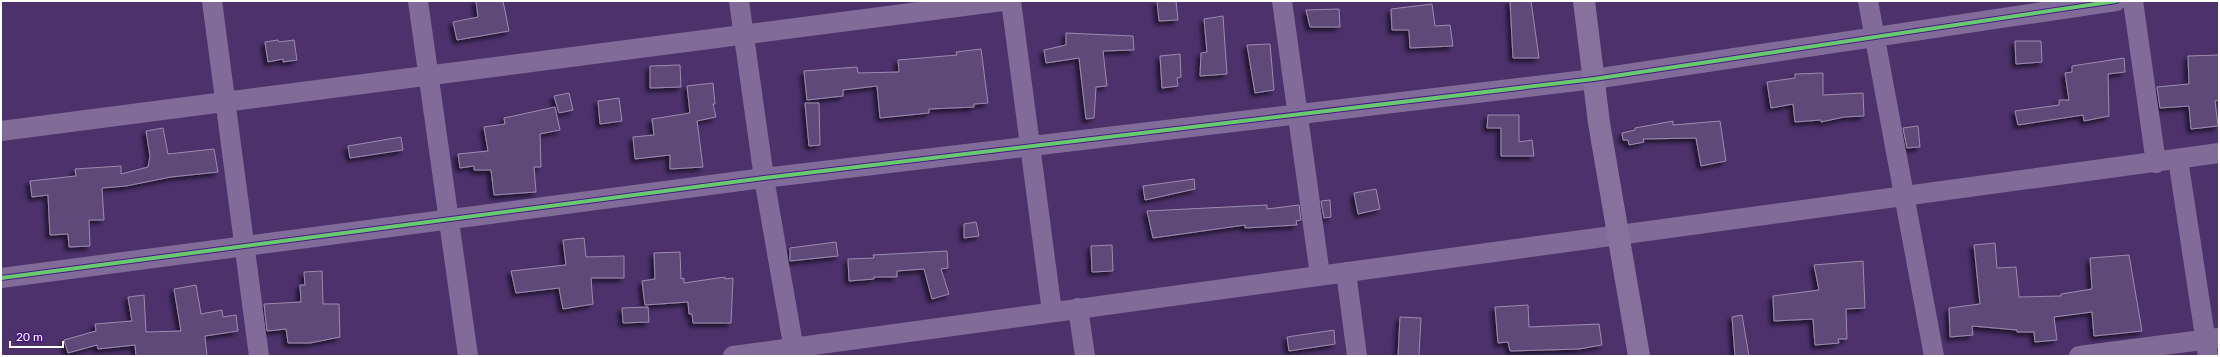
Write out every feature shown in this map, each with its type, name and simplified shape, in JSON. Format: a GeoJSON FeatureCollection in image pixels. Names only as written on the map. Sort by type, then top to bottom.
{"type":"FeatureCollection","features":[{"type":"Feature","properties":{"kind":"street"},"geometry":{"type":"LineString","coordinates":[[212,1],[259,356]]}},
{"type":"Feature","properties":{"kind":"street"},"geometry":{"type":"LineString","coordinates":[[418,1],[468,356]]}},
{"type":"Feature","properties":{"kind":"street"},"geometry":{"type":"LineString","coordinates":[[739,1],[764,178],[794,352]]}},
{"type":"Feature","properties":{"kind":"street"},"geometry":{"type":"LineString","coordinates":[[1,131],[428,76],[743,33],[1003,1]]}},
{"type":"Feature","properties":{"kind":"street"},"geometry":{"type":"LineString","coordinates":[[1011,1],[1052,312]]}},
{"type":"Feature","properties":{"kind":"street"},"geometry":{"type":"LineString","coordinates":[[1282,1],[1320,275]]}},
{"type":"Feature","properties":{"kind":"street"},"geometry":{"type":"LineString","coordinates":[[1584,1],[1617,234],[1639,356]]}},
{"type":"Feature","properties":{"kind":"street"},"geometry":{"type":"LineString","coordinates":[[1868,1],[1934,356]]}},
{"type":"Feature","properties":{"kind":"street"},"geometry":{"type":"LineString","coordinates":[[1,278],[764,178],[1594,79],[2116,1]]}},
{"type":"Feature","properties":{"kind":"street"},"geometry":{"type":"LineString","coordinates":[[2133,1],[2156,163]]}},
{"type":"Feature","properties":{"kind":"street"},"geometry":{"type":"LineString","coordinates":[[733,356],[794,352],[1078,308],[1617,234],[2156,163],[2219,153]]}},
{"type":"Feature","properties":{"kind":"street"},"geometry":{"type":"LineString","coordinates":[[2079,356],[2211,344],[2178,159]]}},
{"type":"Feature","properties":{"kind":"street"},"geometry":{"type":"LineString","coordinates":[[1346,272],[1357,356]]}},
{"type":"Feature","properties":{"kind":"street"},"geometry":{"type":"LineString","coordinates":[[1078,308],[1085,356]]}},
{"type":"Feature","properties":{"kind":"building"},"geometry":{"type":"Polygon","coordinates":[[[476,1],[503,1],[509,31],[457,40],[453,22],[478,17],[476,1]]]}},
{"type":"Feature","properties":{"kind":"building"},"geometry":{"type":"Polygon","coordinates":[[[1157,1],[1176,1],[1178,20],[1159,21],[1157,1]]]}},
{"type":"Feature","properties":{"kind":"building"},"geometry":{"type":"Polygon","coordinates":[[[1510,1],[1531,1],[1539,58],[1513,58],[1510,1]]]}},
{"type":"Feature","properties":{"kind":"building"},"geometry":{"type":"Polygon","coordinates":[[[1432,4],[1435,26],[1450,25],[1453,46],[1410,48],[1409,30],[1392,30],[1391,9],[1432,4]]]}},
{"type":"Feature","properties":{"kind":"building"},"geometry":{"type":"Polygon","coordinates":[[[1339,9],[1340,27],[1310,27],[1306,10],[1339,9]]]}},
{"type":"Feature","properties":{"kind":"building"},"geometry":{"type":"Polygon","coordinates":[[[1223,16],[1227,74],[1200,76],[1201,53],[1207,52],[1204,19],[1223,16]]]}},
{"type":"Feature","properties":{"kind":"building"},"geometry":{"type":"Polygon","coordinates":[[[1066,33],[1133,36],[1134,50],[1103,51],[1107,86],[1096,87],[1094,118],[1086,119],[1079,58],[1046,63],[1044,50],[1066,45],[1066,33]]]}},
{"type":"Feature","properties":{"kind":"building"},"geometry":{"type":"Polygon","coordinates":[[[278,40],[279,42],[294,40],[297,60],[283,62],[283,59],[268,62],[265,42],[278,40]]]}},
{"type":"Feature","properties":{"kind":"building"},"geometry":{"type":"Polygon","coordinates":[[[2015,41],[2041,41],[2042,62],[2016,64],[2015,41]]]}},
{"type":"Feature","properties":{"kind":"building"},"geometry":{"type":"Polygon","coordinates":[[[1270,44],[1274,90],[1255,93],[1247,45],[1270,44]]]}},
{"type":"Feature","properties":{"kind":"building"},"geometry":{"type":"Polygon","coordinates":[[[981,49],[988,103],[974,104],[974,107],[929,109],[929,113],[880,118],[877,86],[843,90],[843,96],[807,100],[804,71],[857,67],[858,73],[899,72],[898,60],[957,55],[956,52],[981,49]]]}},
{"type":"Feature","properties":{"kind":"building"},"geometry":{"type":"Polygon","coordinates":[[[1180,54],[1181,77],[1177,78],[1178,86],[1162,88],[1160,56],[1180,54]]]}},
{"type":"Feature","properties":{"kind":"building"},"geometry":{"type":"Polygon","coordinates":[[[2219,55],[2219,100],[2215,101],[2218,126],[2191,129],[2189,106],[2160,108],[2157,87],[2189,84],[2188,56],[2219,55]]]}},
{"type":"Feature","properties":{"kind":"building"},"geometry":{"type":"Polygon","coordinates":[[[2124,58],[2125,72],[2108,74],[2109,116],[2084,121],[2083,115],[2018,125],[2015,111],[2059,105],[2059,100],[2069,100],[2065,73],[2072,72],[2072,66],[2124,58]]]}},
{"type":"Feature","properties":{"kind":"building"},"geometry":{"type":"Polygon","coordinates":[[[680,65],[681,87],[650,88],[650,66],[680,65]]]}},
{"type":"Feature","properties":{"kind":"building"},"geometry":{"type":"Polygon","coordinates":[[[1823,73],[1823,95],[1863,93],[1864,116],[1844,117],[1821,122],[1821,120],[1795,122],[1793,104],[1771,108],[1767,82],[1795,78],[1795,74],[1823,73]]]}},
{"type":"Feature","properties":{"kind":"building"},"geometry":{"type":"Polygon","coordinates":[[[713,83],[715,104],[713,104],[716,117],[697,121],[703,167],[670,169],[670,155],[635,159],[633,137],[654,135],[652,119],[690,113],[687,86],[713,83]]]}},
{"type":"Feature","properties":{"kind":"building"},"geometry":{"type":"Polygon","coordinates":[[[569,93],[573,110],[559,113],[554,96],[569,93]]]}},
{"type":"Feature","properties":{"kind":"building"},"geometry":{"type":"Polygon","coordinates":[[[619,98],[622,121],[600,124],[598,101],[619,98]]]}},
{"type":"Feature","properties":{"kind":"building"},"geometry":{"type":"Polygon","coordinates":[[[805,103],[819,103],[820,145],[809,146],[805,103]]]}},
{"type":"Feature","properties":{"kind":"building"},"geometry":{"type":"Polygon","coordinates":[[[555,107],[560,130],[540,134],[541,167],[534,167],[536,192],[494,195],[491,170],[474,170],[474,166],[460,168],[458,154],[488,151],[484,127],[505,124],[504,118],[555,107]]]}},
{"type":"Feature","properties":{"kind":"building"},"geometry":{"type":"Polygon","coordinates":[[[1488,115],[1519,115],[1519,142],[1532,140],[1534,156],[1501,156],[1501,128],[1487,128],[1488,115]]]}},
{"type":"Feature","properties":{"kind":"building"},"geometry":{"type":"Polygon","coordinates":[[[1673,121],[1673,125],[1720,121],[1726,161],[1701,166],[1696,138],[1643,139],[1644,142],[1629,145],[1628,140],[1623,140],[1622,133],[1635,130],[1635,128],[1673,121]]]}},
{"type":"Feature","properties":{"kind":"building"},"geometry":{"type":"Polygon","coordinates":[[[1918,126],[1920,147],[1907,148],[1903,128],[1918,126]]]}},
{"type":"Feature","properties":{"kind":"building"},"geometry":{"type":"Polygon","coordinates":[[[163,128],[168,154],[214,149],[218,172],[171,177],[126,186],[102,188],[104,220],[89,220],[90,246],[69,247],[68,234],[50,235],[48,195],[32,197],[30,181],[76,176],[75,169],[121,166],[121,174],[148,167],[150,156],[146,131],[163,128]]]}},
{"type":"Feature","properties":{"kind":"building"},"geometry":{"type":"Polygon","coordinates":[[[401,137],[403,150],[350,158],[348,146],[401,137]]]}},
{"type":"Feature","properties":{"kind":"building"},"geometry":{"type":"Polygon","coordinates":[[[1194,179],[1195,189],[1145,200],[1143,186],[1194,179]]]}},
{"type":"Feature","properties":{"kind":"building"},"geometry":{"type":"Polygon","coordinates":[[[1376,189],[1380,209],[1358,214],[1354,193],[1376,189]]]}},
{"type":"Feature","properties":{"kind":"building"},"geometry":{"type":"Polygon","coordinates":[[[1330,200],[1331,217],[1324,218],[1321,201],[1330,200]]]}},
{"type":"Feature","properties":{"kind":"building"},"geometry":{"type":"Polygon","coordinates":[[[1267,205],[1267,209],[1299,205],[1301,220],[1296,221],[1297,225],[1245,228],[1245,225],[1153,238],[1147,211],[1267,205]]]}},
{"type":"Feature","properties":{"kind":"building"},"geometry":{"type":"Polygon","coordinates":[[[976,222],[979,236],[964,238],[964,224],[976,222]]]}},
{"type":"Feature","properties":{"kind":"building"},"geometry":{"type":"Polygon","coordinates":[[[584,238],[586,257],[624,256],[624,278],[591,278],[593,304],[563,309],[559,288],[516,293],[511,271],[566,265],[563,240],[584,238]]]}},
{"type":"Feature","properties":{"kind":"building"},"geometry":{"type":"Polygon","coordinates":[[[836,242],[838,256],[790,261],[790,248],[836,242]]]}},
{"type":"Feature","properties":{"kind":"building"},"geometry":{"type":"Polygon","coordinates":[[[1995,243],[1997,268],[2016,267],[2019,297],[2061,296],[2061,294],[2092,289],[2090,258],[2129,255],[2142,331],[2094,336],[2092,312],[2054,317],[2057,340],[2035,342],[2034,332],[2017,332],[2017,330],[1972,326],[1973,335],[1950,337],[1949,308],[1980,304],[1974,245],[1995,243]]]}},
{"type":"Feature","properties":{"kind":"building"},"geometry":{"type":"Polygon","coordinates":[[[1112,245],[1113,271],[1092,272],[1091,246],[1112,245]]]}},
{"type":"Feature","properties":{"kind":"building"},"geometry":{"type":"Polygon","coordinates":[[[947,251],[948,268],[941,269],[949,294],[932,299],[924,269],[897,271],[897,277],[874,277],[874,279],[849,281],[848,259],[874,258],[873,255],[947,251]]]}},
{"type":"Feature","properties":{"kind":"building"},"geometry":{"type":"Polygon","coordinates":[[[680,252],[681,279],[684,278],[684,283],[725,277],[725,279],[733,278],[731,323],[693,323],[692,314],[689,314],[688,302],[645,305],[642,281],[655,279],[654,253],[680,252]]]}},
{"type":"Feature","properties":{"kind":"building"},"geometry":{"type":"Polygon","coordinates":[[[1863,261],[1865,308],[1846,309],[1847,339],[1838,339],[1839,343],[1815,345],[1813,319],[1774,321],[1773,296],[1819,290],[1814,265],[1863,261]]]}},
{"type":"Feature","properties":{"kind":"building"},"geometry":{"type":"Polygon","coordinates":[[[322,271],[323,304],[339,304],[340,337],[310,343],[288,343],[286,329],[267,331],[264,304],[301,302],[300,285],[305,285],[304,272],[322,271]]]}},
{"type":"Feature","properties":{"kind":"building"},"geometry":{"type":"Polygon","coordinates":[[[196,285],[201,314],[222,310],[223,317],[236,315],[238,331],[205,336],[207,356],[136,356],[135,345],[98,349],[97,345],[68,353],[64,340],[96,331],[95,324],[132,321],[128,297],[144,295],[146,332],[181,331],[174,289],[196,285]]]}},
{"type":"Feature","properties":{"kind":"building"},"geometry":{"type":"Polygon","coordinates":[[[1528,305],[1529,327],[1599,324],[1602,345],[1579,349],[1510,351],[1508,342],[1498,343],[1495,307],[1528,305]]]}},
{"type":"Feature","properties":{"kind":"building"},"geometry":{"type":"Polygon","coordinates":[[[648,307],[649,322],[623,323],[622,308],[648,307]]]}},
{"type":"Feature","properties":{"kind":"building"},"geometry":{"type":"Polygon","coordinates":[[[1742,315],[1749,356],[1735,356],[1732,317],[1742,315]]]}},
{"type":"Feature","properties":{"kind":"building"},"geometry":{"type":"Polygon","coordinates":[[[1400,317],[1421,318],[1419,356],[1398,356],[1400,317]]]}},
{"type":"Feature","properties":{"kind":"building"},"geometry":{"type":"Polygon","coordinates":[[[1334,330],[1335,344],[1289,351],[1287,337],[1334,330]]]}},
{"type":"Feature","properties":{"kind":"cycle path"},"geometry":{"type":"LineString","coordinates":[[1,278],[764,178],[1594,79],[2116,1]]}}]}
